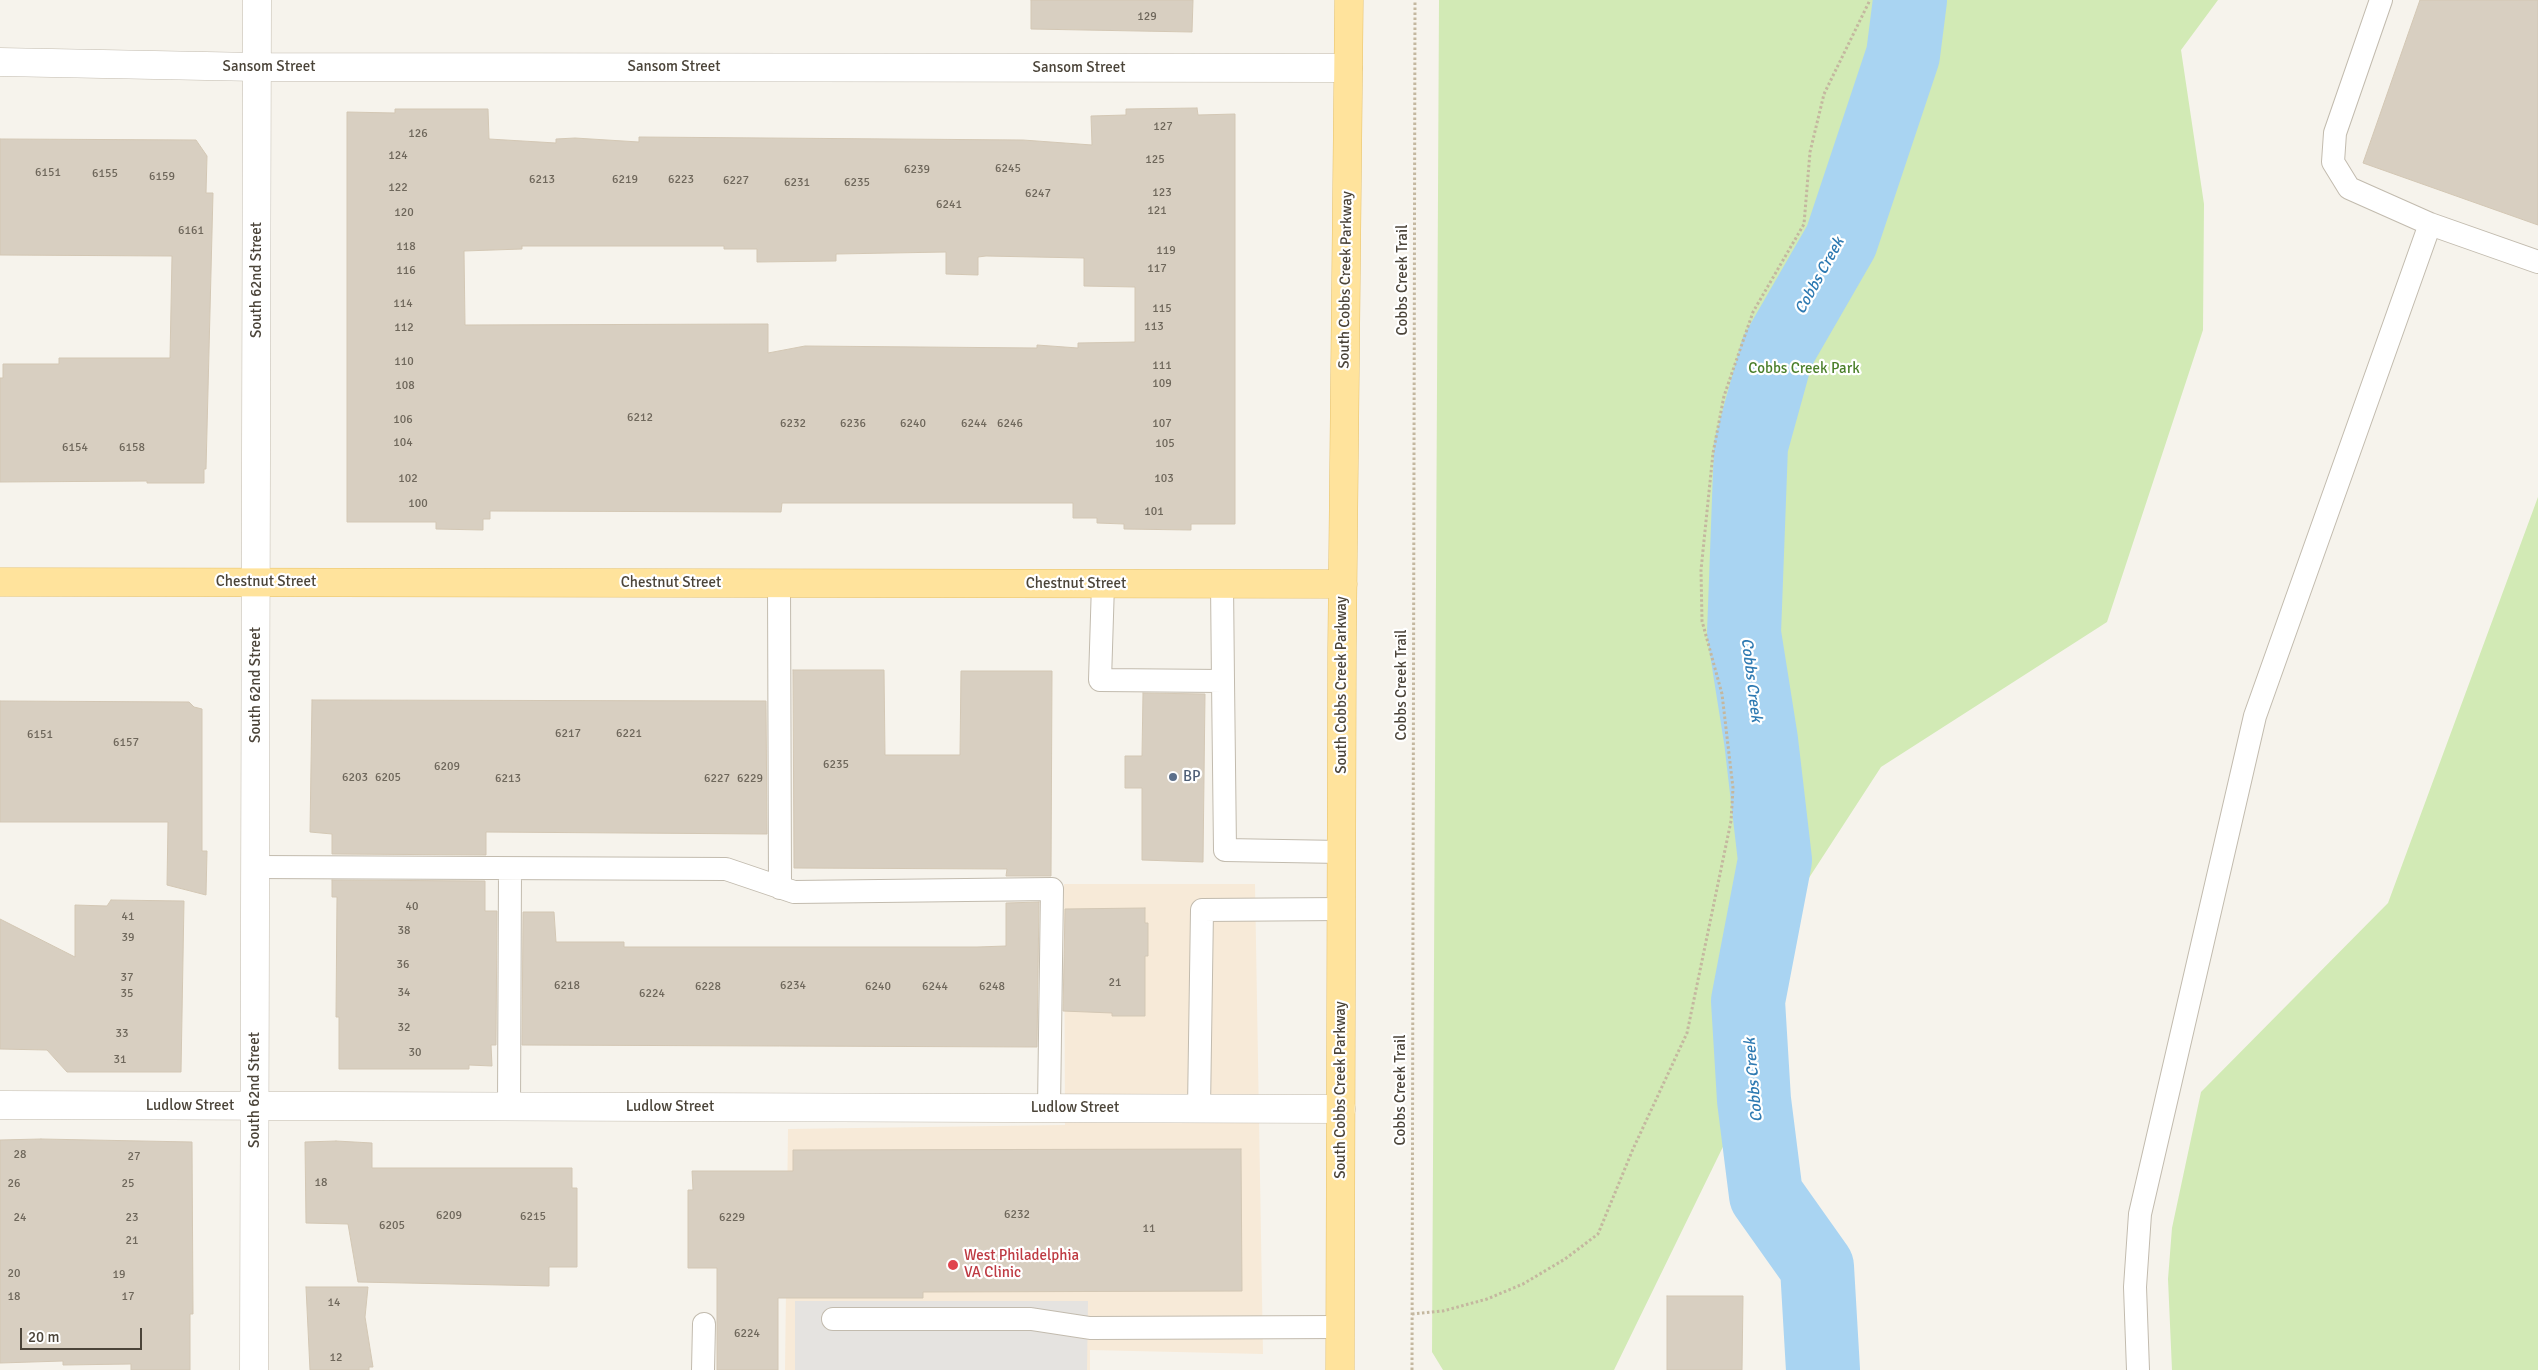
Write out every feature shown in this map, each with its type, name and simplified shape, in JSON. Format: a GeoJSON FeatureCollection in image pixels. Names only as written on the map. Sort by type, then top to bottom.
{"type":"FeatureCollection","features":[{"type":"Feature","properties":{"kind":"main road","name":"South Cobbs Creek Parkway"},"geometry":{"type":"LineString","coordinates":[[1340,1370],[1341,852],[1349,0]]}},
{"type":"Feature","properties":{"kind":"main road","name":"Chestnut Street"},"geometry":{"type":"LineString","coordinates":[[0,582],[1343,584]]}},
{"type":"Feature","properties":{"kind":"street","name":"South 62nd Street"},"geometry":{"type":"LineString","coordinates":[[254,1370],[257,0]]}},
{"type":"Feature","properties":{"kind":"street","name":"Sansom Street"},"geometry":{"type":"LineString","coordinates":[[0,62],[257,67],[1348,68]]}},
{"type":"Feature","properties":{"kind":"street","name":"Ludlow Street"},"geometry":{"type":"LineString","coordinates":[[0,1105],[1341,1109]]}},
{"type":"Feature","properties":{"kind":"lane"},"geometry":{"type":"LineString","coordinates":[[2381,0],[2335,134],[2333,162],[2349,188],[2430,224],[2538,262]]}},
{"type":"Feature","properties":{"kind":"lane"},"geometry":{"type":"LineString","coordinates":[[2138,1370],[2135,1287],[2140,1214],[2255,716],[2430,224]]}},
{"type":"Feature","properties":{"kind":"lane"},"geometry":{"type":"LineString","coordinates":[[780,583],[780,888]]}},
{"type":"Feature","properties":{"kind":"lane"},"geometry":{"type":"LineString","coordinates":[[1104,584],[1100,680],[1223,681]]}},
{"type":"Feature","properties":{"kind":"lane"},"geometry":{"type":"LineString","coordinates":[[1222,584],[1225,850],[1341,852]]}},
{"type":"Feature","properties":{"kind":"lane"},"geometry":{"type":"LineString","coordinates":[[256,867],[726,869],[794,892],[1052,889],[1049,1108]]}},
{"type":"Feature","properties":{"kind":"lane"},"geometry":{"type":"LineString","coordinates":[[509,1106],[510,869]]}},
{"type":"Feature","properties":{"kind":"lane"},"geometry":{"type":"LineString","coordinates":[[1199,1108],[1202,910],[1341,909]]}},
{"type":"Feature","properties":{"kind":"lane"},"geometry":{"type":"LineString","coordinates":[[833,1319],[1031,1319],[1090,1328],[1341,1327]]}},
{"type":"Feature","properties":{"kind":"lane"},"geometry":{"type":"LineString","coordinates":[[703,1370],[704,1324]]}},
{"type":"Feature","properties":{"kind":"path","name":"Cobbs Creek Trail"},"geometry":{"type":"LineString","coordinates":[[1412,1370],[1415,0]]}},
{"type":"Feature","properties":{"kind":"path"},"geometry":{"type":"LineString","coordinates":[[1412,1314],[1443,1311],[1487,1299],[1514,1288],[1565,1259],[1598,1234],[1637,1140],[1687,1033],[1731,820],[1733,788],[1722,694],[1702,621],[1701,570],[1713,454],[1724,396],[1753,312],[1804,224],[1810,152],[1824,94],[1870,0]]}},
{"type":"Feature","properties":{"kind":"shaded area"},"geometry":{"type":"Polygon","coordinates":[[[1064,884],[1255,884],[1263,1354],[1090,1350],[1090,1370],[785,1370],[788,1129],[1065,1125],[1064,884]]]}},
{"type":"Feature","properties":{"kind":"shaded area"},"geometry":{"type":"Polygon","coordinates":[[[795,1301],[1088,1301],[1087,1370],[795,1370],[795,1301]]]}},
{"type":"Feature","properties":{"kind":"green space","name":"Cobbs Creek Park"},"geometry":{"type":"Polygon","coordinates":[[[1439,0],[2218,0],[2181,50],[2204,204],[2203,330],[2107,622],[1881,767],[1781,921],[1758,1075],[1614,1370],[1443,1370],[1432,1352],[1439,0]]]}},
{"type":"Feature","properties":{"kind":"green space"},"geometry":{"type":"Polygon","coordinates":[[[2538,497],[2538,1370],[2172,1370],[2168,1279],[2172,1228],[2201,1092],[2388,903],[2538,497]]]}},
{"type":"Feature","properties":{"kind":"building"},"geometry":{"type":"Polygon","coordinates":[[[1031,0],[1193,0],[1192,32],[1031,29],[1031,0]]]}},
{"type":"Feature","properties":{"kind":"building"},"geometry":{"type":"Polygon","coordinates":[[[2420,0],[2538,0],[2538,225],[2363,163],[2420,0]]]}},
{"type":"Feature","properties":{"kind":"building"},"geometry":{"type":"Polygon","coordinates":[[[1197,108],[1198,115],[1235,114],[1235,524],[1191,524],[1191,530],[1124,529],[1124,524],[1097,523],[1097,518],[1073,518],[1073,503],[782,503],[781,512],[490,511],[490,519],[483,519],[483,530],[436,529],[436,522],[347,522],[347,112],[395,113],[395,109],[488,109],[489,139],[556,143],[556,139],[575,138],[639,142],[639,137],[1023,140],[1092,145],[1091,116],[1126,115],[1126,109],[1197,108]],[[522,246],[522,249],[464,251],[465,325],[768,324],[768,353],[805,346],[1037,348],[1037,345],[1078,348],[1078,343],[1135,342],[1135,287],[1084,286],[1084,258],[986,256],[978,257],[978,275],[946,274],[946,252],[836,254],[836,261],[757,262],[757,249],[724,249],[724,246],[522,246]]]}},
{"type":"Feature","properties":{"kind":"building"},"geometry":{"type":"Polygon","coordinates":[[[0,139],[196,140],[207,156],[206,193],[213,193],[206,469],[204,469],[204,483],[147,483],[147,481],[0,482],[0,378],[3,378],[3,364],[59,364],[59,358],[170,358],[172,256],[0,255],[0,139]]]}},
{"type":"Feature","properties":{"kind":"building"},"geometry":{"type":"Polygon","coordinates":[[[793,670],[884,670],[885,755],[960,755],[961,671],[1052,671],[1051,876],[1006,876],[1007,869],[794,868],[793,670]]]}},
{"type":"Feature","properties":{"kind":"building"},"geometry":{"type":"Polygon","coordinates":[[[1143,693],[1205,694],[1203,862],[1142,860],[1142,788],[1125,788],[1125,756],[1142,756],[1143,693]]]}},
{"type":"Feature","properties":{"kind":"building"},"geometry":{"type":"Polygon","coordinates":[[[312,700],[766,701],[767,834],[486,832],[486,855],[332,854],[332,834],[310,832],[312,700]]]}},
{"type":"Feature","properties":{"kind":"building"},"geometry":{"type":"Polygon","coordinates":[[[0,701],[189,702],[194,707],[202,709],[202,851],[207,851],[206,895],[167,885],[168,822],[0,822],[0,701]]]}},
{"type":"Feature","properties":{"kind":"building"},"geometry":{"type":"Polygon","coordinates":[[[332,880],[485,881],[485,911],[497,911],[496,1045],[491,1045],[492,1066],[469,1065],[469,1069],[339,1069],[339,1017],[336,1017],[337,897],[332,897],[332,880]]]}},
{"type":"Feature","properties":{"kind":"building"},"geometry":{"type":"Polygon","coordinates":[[[111,900],[184,901],[181,1072],[67,1072],[47,1050],[0,1049],[0,919],[75,957],[75,905],[107,906],[111,900]]]}},
{"type":"Feature","properties":{"kind":"building"},"geometry":{"type":"Polygon","coordinates":[[[1039,902],[1037,1047],[522,1045],[523,912],[554,912],[556,942],[624,942],[624,947],[977,947],[1006,946],[1006,903],[1039,902]]]}},
{"type":"Feature","properties":{"kind":"building"},"geometry":{"type":"Polygon","coordinates":[[[1145,908],[1145,923],[1148,923],[1148,956],[1145,956],[1145,1016],[1112,1016],[1112,1013],[1063,1011],[1065,909],[1145,908]]]}},
{"type":"Feature","properties":{"kind":"building"},"geometry":{"type":"Polygon","coordinates":[[[0,1140],[192,1142],[193,1314],[190,1314],[190,1370],[131,1370],[131,1364],[63,1365],[63,1361],[0,1363],[0,1140]]]}},
{"type":"Feature","properties":{"kind":"building"},"geometry":{"type":"Polygon","coordinates":[[[305,1142],[372,1143],[372,1168],[572,1168],[572,1188],[577,1188],[577,1267],[549,1267],[549,1286],[358,1282],[348,1224],[306,1223],[305,1142]]]}},
{"type":"Feature","properties":{"kind":"building"},"geometry":{"type":"Polygon","coordinates":[[[1241,1149],[1242,1291],[923,1292],[923,1298],[778,1298],[778,1370],[717,1370],[717,1268],[688,1268],[688,1190],[693,1190],[692,1171],[793,1171],[793,1150],[1241,1149]]]}},
{"type":"Feature","properties":{"kind":"building"},"geometry":{"type":"Polygon","coordinates":[[[306,1287],[368,1287],[365,1317],[373,1367],[369,1367],[369,1370],[310,1370],[306,1287]]]}},
{"type":"Feature","properties":{"kind":"building"},"geometry":{"type":"Polygon","coordinates":[[[1667,1296],[1743,1296],[1742,1370],[1667,1370],[1667,1296]]]}},
{"type":"Feature","properties":{"kind":"waterway","name":"Cobbs Creek"},"geometry":{"type":"LineString","coordinates":[[1823,1370],[1817,1267],[1766,1195],[1754,1100],[1748,1001],[1775,860],[1761,740],[1744,633],[1751,446],[1777,352],[1841,241],[1903,55],[1910,0]]}},
{"type":"Feature","properties":{"kind":"place","name":"BP"},"geometry":{"type":"Point","coordinates":[1173,777]}},
{"type":"Feature","properties":{"kind":"place","name":"West Philadelphia VA Clinic"},"geometry":{"type":"Point","coordinates":[953,1265]}}]}
